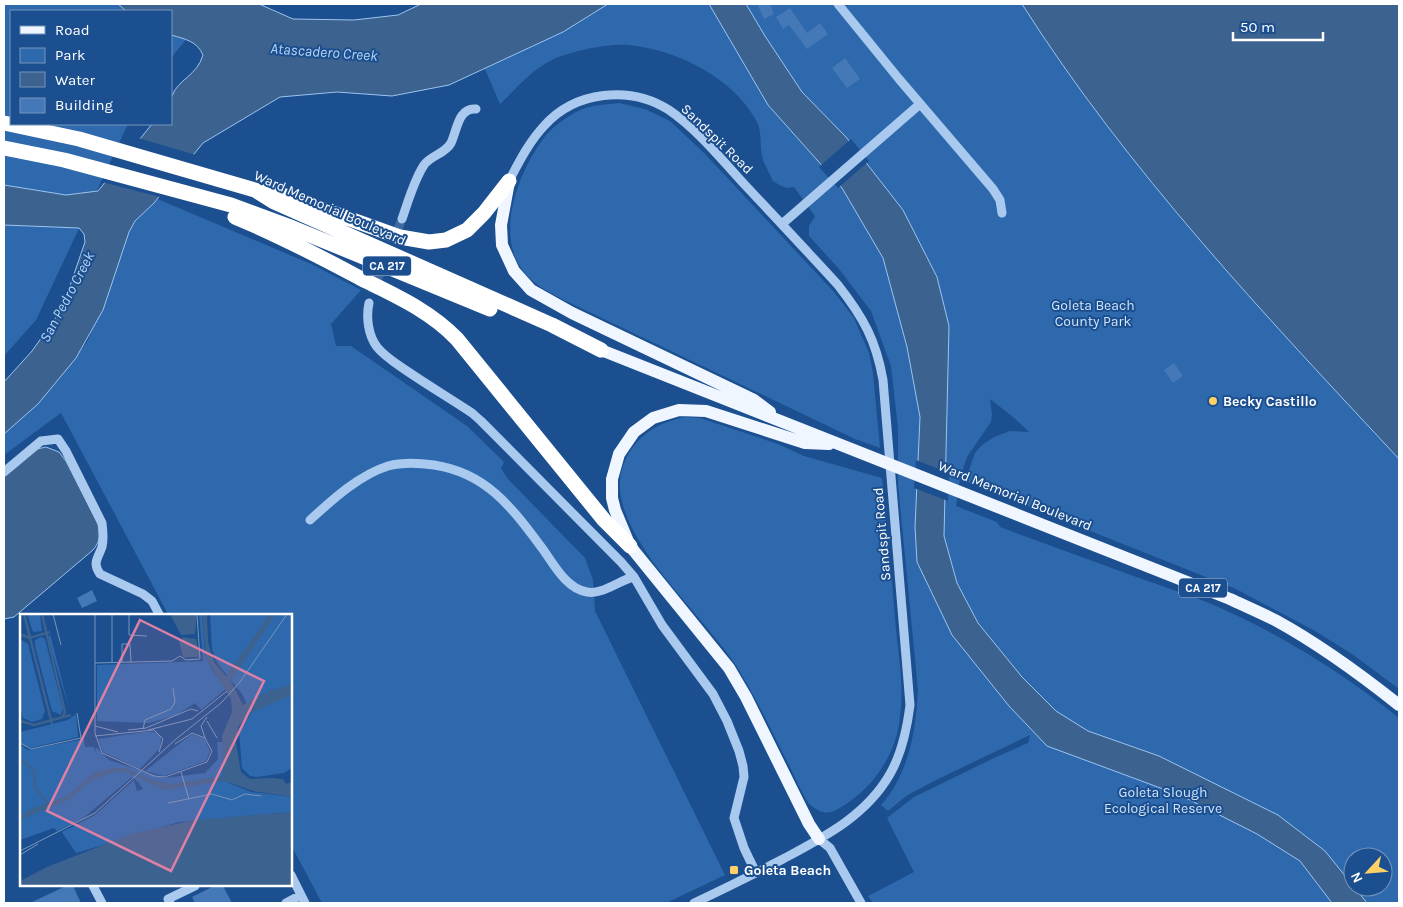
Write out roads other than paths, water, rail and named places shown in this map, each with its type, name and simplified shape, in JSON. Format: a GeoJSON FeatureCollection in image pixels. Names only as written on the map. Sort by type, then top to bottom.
{"type":"FeatureCollection","features":[{"type":"Feature","properties":{"kind":"highway","name":"Ward Memorial Boulevard"},"geometry":{"type":"LineString","coordinates":[[13,125],[78,139],[255,190],[274,202],[552,325],[601,350]]}},
{"type":"Feature","properties":{"kind":"highway","name":"Ward Memorial Boulevard"},"geometry":{"type":"LineString","coordinates":[[4,148],[64,160],[169,190],[217,201],[288,226],[553,335],[601,350]]}},
{"type":"Feature","properties":{"kind":"highway"},"geometry":{"type":"LineString","coordinates":[[255,190],[277,193],[400,237],[429,242],[446,240],[467,230],[484,213],[509,181]]}},
{"type":"Feature","properties":{"kind":"highway"},"geometry":{"type":"LineString","coordinates":[[169,190],[254,225],[298,246],[404,300],[435,319],[456,339],[604,520],[630,546]]}},
{"type":"Feature","properties":{"kind":"main road"},"geometry":{"type":"LineString","coordinates":[[509,181],[501,219],[502,245],[514,271],[531,290],[572,313],[754,400],[784,423]]}},
{"type":"Feature","properties":{"kind":"main road","name":"Ward Memorial Boulevard"},"geometry":{"type":"LineString","coordinates":[[601,350],[1230,599],[1275,620],[1323,649],[1360,674],[1399,705]]}},
{"type":"Feature","properties":{"kind":"main road"},"geometry":{"type":"LineString","coordinates":[[819,839],[809,824],[746,697],[729,668],[630,546],[615,510],[612,498],[612,478],[616,462],[624,445],[639,427],[654,418],[679,410],[696,410],[715,414],[805,444],[839,445]]}},
{"type":"Feature","properties":{"kind":"street"},"geometry":{"type":"LineString","coordinates":[[838,4],[993,189],[1000,200],[1002,213]]}},
{"type":"Feature","properties":{"kind":"street","name":"Sandspit Road"},"geometry":{"type":"LineString","coordinates":[[509,181],[529,145],[544,125],[560,111],[578,102],[596,96],[630,95],[648,100],[667,109],[687,124],[838,285],[856,309],[867,328],[879,357],[884,390],[910,705],[907,729],[899,755],[890,774],[878,790],[864,807],[841,826],[756,873],[694,903]]}},
{"type":"Feature","properties":{"kind":"street"},"geometry":{"type":"LineString","coordinates":[[782,224],[877,144],[920,104]]}},
{"type":"Feature","properties":{"kind":"street"},"geometry":{"type":"LineString","coordinates":[[402,219],[424,165],[433,156],[444,151],[449,146],[462,114],[470,109],[476,109]]}},
{"type":"Feature","properties":{"kind":"street"},"geometry":{"type":"LineString","coordinates":[[369,303],[369,324],[372,337],[378,348],[390,360],[472,413],[481,421],[622,562],[634,577],[662,625],[713,694],[733,736],[743,766],[744,777],[734,818],[740,839],[756,873]]}},
{"type":"Feature","properties":{"kind":"street"},"geometry":{"type":"LineString","coordinates":[[4,472],[41,441],[58,439],[66,451],[102,523],[104,534],[102,548],[95,560],[97,570],[100,574],[144,594],[152,601],[159,614]]}},
{"type":"Feature","properties":{"kind":"street"},"geometry":{"type":"LineString","coordinates":[[310,520],[345,491],[387,466],[412,463],[440,466],[476,478],[494,492],[522,522],[562,575],[580,590],[595,592],[634,577]]}},
{"type":"Feature","properties":{"kind":"street"},"geometry":{"type":"LineString","coordinates":[[819,839],[830,848],[862,903]]}},
{"type":"Feature","properties":{"kind":"street"},"geometry":{"type":"LineString","coordinates":[[286,903],[303,899],[292,877]]}},
{"type":"Feature","properties":{"kind":"street"},"geometry":{"type":"LineString","coordinates":[[94,887],[102,903]]}},
{"type":"Feature","properties":{"kind":"street"},"geometry":{"type":"LineString","coordinates":[[170,903],[168,899],[193,887]]}},
{"type":"Feature","properties":{"kind":"water"},"geometry":{"type":"Polygon","coordinates":[[[118,4],[259,4],[293,19],[354,20],[398,15],[421,4],[608,4],[563,32],[449,85],[392,96],[337,92],[280,97],[203,143],[154,203],[135,221],[129,232],[103,310],[76,358],[38,404],[4,434],[4,382],[32,351],[62,309],[85,242],[84,234],[79,228],[4,225],[4,185],[66,195],[98,191],[151,125],[172,125],[172,96],[179,85],[196,68],[203,55],[194,44],[186,39],[172,35],[172,10],[125,10],[118,4]]]}},
{"type":"Feature","properties":{"kind":"water"},"geometry":{"type":"Polygon","coordinates":[[[709,4],[746,4],[802,92],[846,137],[903,210],[937,277],[949,326],[944,536],[957,583],[978,623],[1022,677],[1056,711],[1088,731],[1159,756],[1278,815],[1325,851],[1343,873],[1343,897],[1362,897],[1367,903],[1332,903],[1300,861],[1257,834],[1182,796],[1047,746],[1009,706],[952,635],[917,562],[915,527],[920,417],[907,347],[883,258],[842,188],[768,105],[709,4]]]}},
{"type":"Feature","properties":{"kind":"water"},"geometry":{"type":"Polygon","coordinates":[[[1022,4],[1399,4],[1399,459],[1298,351],[1200,240],[1107,125],[1063,66],[1022,4]]]}},
{"type":"Feature","properties":{"kind":"water"},"geometry":{"type":"Polygon","coordinates":[[[46,447],[59,452],[66,461],[100,528],[99,540],[93,550],[14,617],[4,619],[4,475],[37,449],[46,447]]]}},
{"type":"Feature","properties":{"kind":"tunnel"},"geometry":{"type":"LineString","coordinates":[[372,293],[402,219]]}},
{"type":"Feature","properties":{"kind":"place","name":"Becky Castillo"},"geometry":{"type":"Point","coordinates":[1213,401]}},
{"type":"Feature","properties":{"kind":"place","name":"Goleta Beach"},"geometry":{"type":"Point","coordinates":[734,870]}},
{"type":"Feature","properties":{"kind":"water label","name":"Atascadero Creek"},"geometry":{"type":"Point","coordinates":[324,52]}},
{"type":"Feature","properties":{"kind":"water label","name":"San Pedro Creek"},"geometry":{"type":"Point","coordinates":[67,297]}},
{"type":"Feature","properties":{"kind":"park label","name":"Goleta Beach County Park"},"geometry":{"type":"Point","coordinates":[1093,314]}},
{"type":"Feature","properties":{"kind":"park label","name":"Goleta Slough Ecological Reserve"},"geometry":{"type":"Point","coordinates":[1163,800]}}]}
